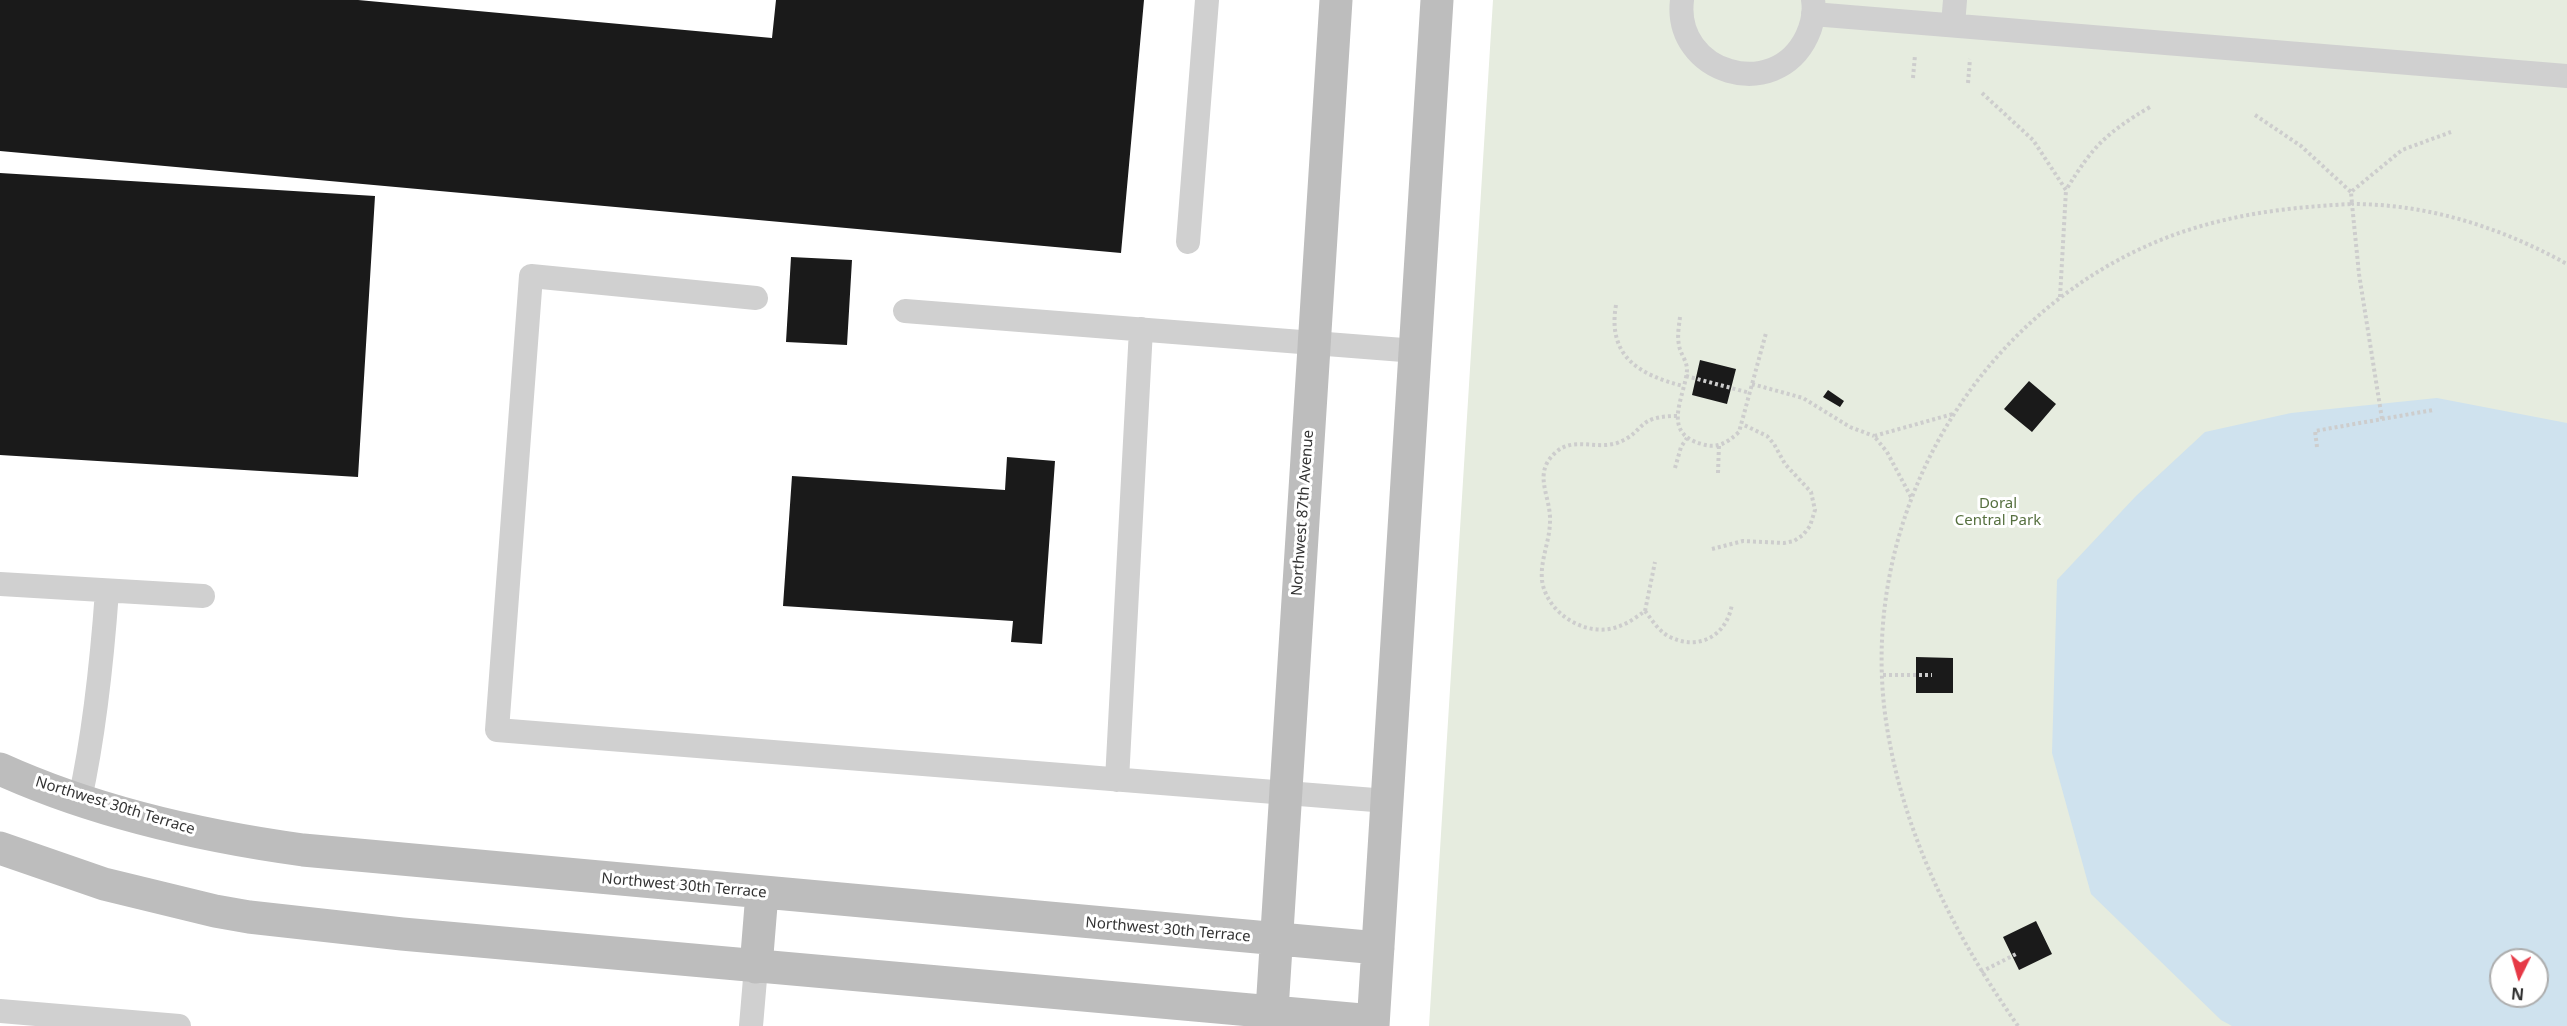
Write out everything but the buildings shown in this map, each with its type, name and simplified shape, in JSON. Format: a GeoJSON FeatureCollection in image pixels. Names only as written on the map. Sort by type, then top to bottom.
{"type":"FeatureCollection","features":[{"type":"Feature","properties":{"kind":"street","name":"Northwest 87th Avenue"},"geometry":{"type":"LineString","coordinates":[[1272,1020],[1336,0]]}},
{"type":"Feature","properties":{"kind":"street"},"geometry":{"type":"LineString","coordinates":[[0,848],[104,884],[249,917],[1272,1020],[1373,1024],[1437,0]]}},
{"type":"Feature","properties":{"kind":"street","name":"Northwest 30th Terrace"},"geometry":{"type":"LineString","coordinates":[[0,769],[80,799],[152,821],[276,846],[762,893],[1378,948]]}},
{"type":"Feature","properties":{"kind":"street"},"geometry":{"type":"LineString","coordinates":[[756,967],[762,893]]}},
{"type":"Feature","properties":{"kind":"lane"},"geometry":{"type":"LineString","coordinates":[[1188,242],[1207,0]]}},
{"type":"Feature","properties":{"kind":"lane"},"geometry":{"type":"LineString","coordinates":[[1682,0],[1683,24],[1692,45],[1716,66],[1726,71],[1747,75],[1769,72],[1788,61],[1803,45],[1812,25],[1813,7],[1953,25],[2567,76]]}},
{"type":"Feature","properties":{"kind":"lane"},"geometry":{"type":"LineString","coordinates":[[1953,25],[1955,0]]}},
{"type":"Feature","properties":{"kind":"lane"},"geometry":{"type":"LineString","coordinates":[[756,298],[531,276],[497,730],[1388,801]]}},
{"type":"Feature","properties":{"kind":"lane"},"geometry":{"type":"LineString","coordinates":[[905,311],[1416,351]]}},
{"type":"Feature","properties":{"kind":"lane"},"geometry":{"type":"LineString","coordinates":[[1117,780],[1141,329]]}},
{"type":"Feature","properties":{"kind":"lane"},"geometry":{"type":"LineString","coordinates":[[0,584],[203,596]]}},
{"type":"Feature","properties":{"kind":"lane"},"geometry":{"type":"LineString","coordinates":[[80,799],[93,741],[107,591]]}},
{"type":"Feature","properties":{"kind":"lane"},"geometry":{"type":"LineString","coordinates":[[750,1026],[756,967]]}},
{"type":"Feature","properties":{"kind":"lane"},"geometry":{"type":"LineString","coordinates":[[0,1011],[179,1026]]}},
{"type":"Feature","properties":{"kind":"path"},"geometry":{"type":"LineString","coordinates":[[1913,78],[1916,46]]}},
{"type":"Feature","properties":{"kind":"path"},"geometry":{"type":"LineString","coordinates":[[1968,83],[1971,50]]}},
{"type":"Feature","properties":{"kind":"path"},"geometry":{"type":"LineString","coordinates":[[1982,93],[2033,140],[2066,190]]}},
{"type":"Feature","properties":{"kind":"path"},"geometry":{"type":"LineString","coordinates":[[2060,297],[2066,190],[2096,144],[2113,129],[2150,107]]}},
{"type":"Feature","properties":{"kind":"path"},"geometry":{"type":"LineString","coordinates":[[2255,115],[2301,146],[2351,192],[2359,274],[2382,419]]}},
{"type":"Feature","properties":{"kind":"path"},"geometry":{"type":"LineString","coordinates":[[2351,192],[2402,150],[2451,132]]}},
{"type":"Feature","properties":{"kind":"path"},"geometry":{"type":"LineString","coordinates":[[2018,1026],[1981,972],[1930,874],[1905,807],[1888,736],[1883,675],[1886,602],[1893,560],[1911,497],[1930,455],[1954,414],[1989,365],[2017,333],[2060,297],[2130,254],[2201,225],[2254,213],[2352,204],[2402,207],[2507,233],[2567,264]]}},
{"type":"Feature","properties":{"kind":"path"},"geometry":{"type":"LineString","coordinates":[[1616,305],[1615,320],[1618,341],[1629,361],[1649,377],[1683,386]]}},
{"type":"Feature","properties":{"kind":"path"},"geometry":{"type":"LineString","coordinates":[[1680,317],[1679,345],[1686,362],[1686,376],[1677,416],[1680,429],[1687,438],[1704,445],[1719,445],[1729,441],[1739,432],[1766,333]]}},
{"type":"Feature","properties":{"kind":"path"},"geometry":{"type":"LineString","coordinates":[[1686,376],[1750,393]]}},
{"type":"Feature","properties":{"kind":"path"},"geometry":{"type":"LineString","coordinates":[[1752,384],[1803,398],[1850,427],[1874,436],[1893,462],[1911,497]]}},
{"type":"Feature","properties":{"kind":"path"},"geometry":{"type":"LineString","coordinates":[[2317,447],[2315,431],[2433,411]]}},
{"type":"Feature","properties":{"kind":"path"},"geometry":{"type":"LineString","coordinates":[[1874,436],[1954,414]]}},
{"type":"Feature","properties":{"kind":"path"},"geometry":{"type":"LineString","coordinates":[[1654,562],[1645,611],[1619,627],[1591,629],[1572,622],[1550,603],[1545,592],[1541,572],[1550,525],[1542,480],[1546,465],[1558,450],[1580,443],[1611,445],[1628,437],[1653,417],[1677,416]]}},
{"type":"Feature","properties":{"kind":"path"},"geometry":{"type":"LineString","coordinates":[[1712,549],[1743,541],[1784,543],[1794,540],[1803,535],[1810,526],[1815,510],[1811,492],[1785,464],[1767,436],[1742,424]]}},
{"type":"Feature","properties":{"kind":"path"},"geometry":{"type":"LineString","coordinates":[[1675,468],[1677,458],[1687,438]]}},
{"type":"Feature","properties":{"kind":"path"},"geometry":{"type":"LineString","coordinates":[[1718,474],[1719,445]]}},
{"type":"Feature","properties":{"kind":"path"},"geometry":{"type":"LineString","coordinates":[[1645,611],[1669,636],[1698,641],[1715,636],[1725,627],[1732,604]]}},
{"type":"Feature","properties":{"kind":"path"},"geometry":{"type":"LineString","coordinates":[[1883,675],[1932,675]]}},
{"type":"Feature","properties":{"kind":"path"},"geometry":{"type":"LineString","coordinates":[[1981,972],[2018,953]]}},
{"type":"Feature","properties":{"kind":"green space","name":"Doral Central Park"},"geometry":{"type":"Polygon","coordinates":[[[1493,0],[2567,0],[2567,1026],[1429,1026],[1493,0]]]}},
{"type":"Feature","properties":{"kind":"water"},"geometry":{"type":"Polygon","coordinates":[[[2437,398],[2567,423],[2567,1026],[2232,1026],[2221,1020],[2091,894],[2052,753],[2057,580],[2136,496],[2205,432],[2291,413],[2437,398]]]}}]}
